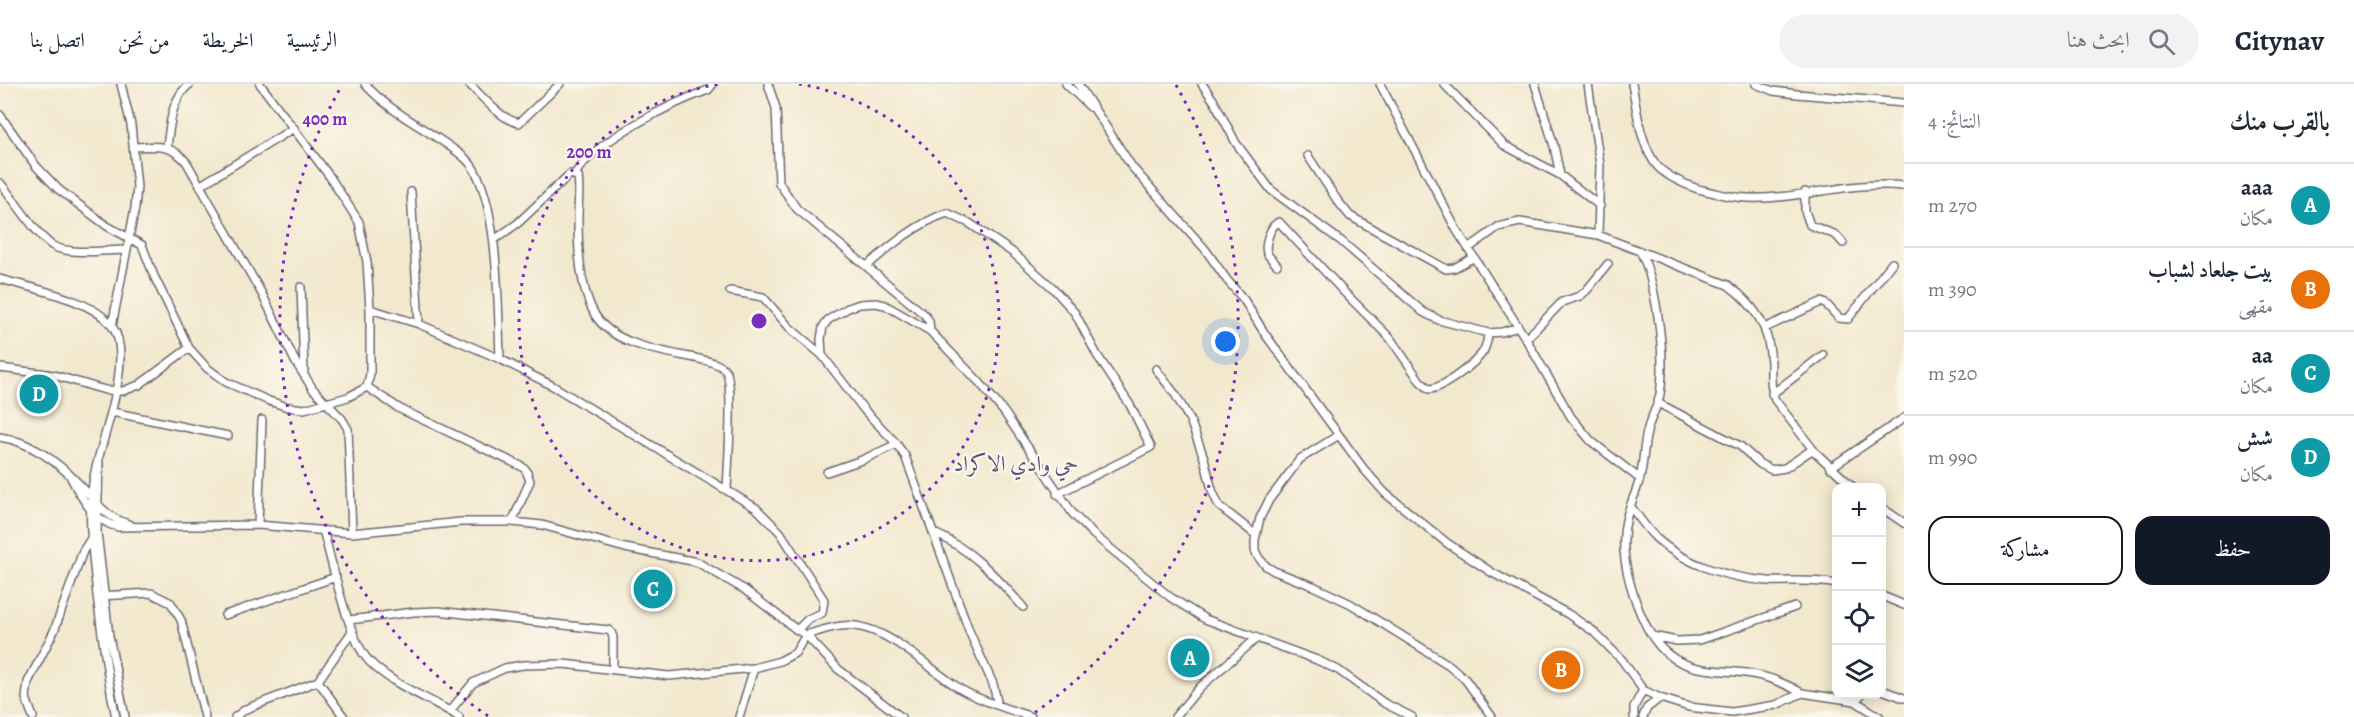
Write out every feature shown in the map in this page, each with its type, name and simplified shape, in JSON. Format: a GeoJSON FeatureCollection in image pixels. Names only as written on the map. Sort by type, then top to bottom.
{"type":"FeatureCollection","features":[{"type":"Feature","properties":{"kind":"street"},"geometry":{"type":"LineString","coordinates":[[112,326],[136,197],[135,147],[121,84]]}},
{"type":"Feature","properties":{"kind":"street"},"geometry":{"type":"LineString","coordinates":[[167,147],[174,107],[182,92],[190,84]]}},
{"type":"Feature","properties":{"kind":"street"},"geometry":{"type":"LineString","coordinates":[[0,115],[36,166],[58,189],[90,214],[138,242],[146,251],[154,276],[189,348],[215,375],[256,396],[297,408],[314,407],[348,397],[367,387],[370,374],[370,309],[367,262],[359,222],[336,186],[260,84]]}},
{"type":"Feature","properties":{"kind":"street"},"geometry":{"type":"LineString","coordinates":[[365,84],[395,112],[470,162],[479,179],[494,240],[500,359]]}},
{"type":"Feature","properties":{"kind":"street"},"geometry":{"type":"LineString","coordinates":[[469,84],[496,109],[519,123],[560,84]]}},
{"type":"Feature","properties":{"kind":"street"},"geometry":{"type":"LineString","coordinates":[[494,240],[530,213],[570,174],[575,174],[588,157],[644,120],[708,90],[713,84]]}},
{"type":"Feature","properties":{"kind":"street"},"geometry":{"type":"LineString","coordinates":[[768,84],[776,108],[777,175],[781,188],[797,209],[868,265],[925,315],[929,321],[930,331]]}},
{"type":"Feature","properties":{"kind":"street"},"geometry":{"type":"LineString","coordinates":[[1078,84],[1132,167],[1193,235],[1244,300],[1265,334],[1384,493],[1466,556],[1568,614],[1593,631],[1622,660],[1643,690],[1689,707],[1732,712],[1776,705],[1802,693]]}},
{"type":"Feature","properties":{"kind":"street"},"geometry":{"type":"LineString","coordinates":[[1202,84],[1214,101],[1236,143],[1271,190],[1334,235],[1423,312],[1439,320],[1488,333],[1518,327]]}},
{"type":"Feature","properties":{"kind":"street"},"geometry":{"type":"LineString","coordinates":[[1380,84],[1473,258],[1526,339],[1570,417],[1608,456],[1640,479]]}},
{"type":"Feature","properties":{"kind":"street"},"geometry":{"type":"LineString","coordinates":[[1444,84],[1504,145],[1560,175],[1600,206]]}},
{"type":"Feature","properties":{"kind":"street"},"geometry":{"type":"LineString","coordinates":[[1535,84],[1554,146],[1560,175]]}},
{"type":"Feature","properties":{"kind":"street"},"geometry":{"type":"LineString","coordinates":[[1587,84],[1600,165],[1598,235]]}},
{"type":"Feature","properties":{"kind":"street"},"geometry":{"type":"LineString","coordinates":[[1632,84],[1643,138],[1658,166],[1683,184],[1747,198],[1864,185],[1904,186]]}},
{"type":"Feature","properties":{"kind":"street"},"geometry":{"type":"LineString","coordinates":[[1756,84],[1773,91],[1904,103]]}},
{"type":"Feature","properties":{"kind":"street"},"geometry":{"type":"LineString","coordinates":[[1068,85],[1096,113]]}},
{"type":"Feature","properties":{"kind":"street"},"geometry":{"type":"LineString","coordinates":[[201,185],[294,128]]}},
{"type":"Feature","properties":{"kind":"street"},"geometry":{"type":"LineString","coordinates":[[135,147],[167,147],[183,156],[304,374],[348,429],[352,532]]}},
{"type":"Feature","properties":{"kind":"street"},"geometry":{"type":"LineString","coordinates":[[1308,156],[1344,210],[1365,225],[1446,269],[1454,268],[1473,258]]}},
{"type":"Feature","properties":{"kind":"street"},"geometry":{"type":"LineString","coordinates":[[575,174],[579,182],[578,217],[582,277],[597,317],[610,332],[624,340],[725,368],[730,391],[727,489]]}},
{"type":"Feature","properties":{"kind":"street"},"geometry":{"type":"LineString","coordinates":[[0,183],[43,237],[55,247],[68,250],[126,250]]}},
{"type":"Feature","properties":{"kind":"street"},"geometry":{"type":"LineString","coordinates":[[411,192],[419,324]]}},
{"type":"Feature","properties":{"kind":"street"},"geometry":{"type":"LineString","coordinates":[[1805,192],[1805,211],[1810,225],[1836,236],[1843,243]]}},
{"type":"Feature","properties":{"kind":"street"},"geometry":{"type":"LineString","coordinates":[[868,265],[889,246],[924,224],[948,213],[969,223],[1012,252],[1041,277],[1075,314],[1151,447],[1057,494]]}},
{"type":"Feature","properties":{"kind":"street"},"geometry":{"type":"LineString","coordinates":[[1277,265],[1268,255],[1266,248],[1272,228],[1275,223],[1279,222],[1389,338],[1420,381],[1429,389],[1437,388],[1476,359],[1483,351],[1488,333]]}},
{"type":"Feature","properties":{"kind":"street"},"geometry":{"type":"LineString","coordinates":[[1469,248],[1498,227],[1515,222],[1598,235],[1728,285],[1738,292],[1761,318],[1769,344],[1772,394],[1813,449],[1848,483]]}},
{"type":"Feature","properties":{"kind":"street"},"geometry":{"type":"LineString","coordinates":[[1640,251],[1651,276],[1656,304],[1661,367],[1658,403],[1648,426],[1640,479],[1625,525],[1624,565],[1638,607],[1652,636],[1666,653],[1691,667],[1763,676],[1802,693],[1855,701],[1880,717]]}},
{"type":"Feature","properties":{"kind":"street"},"geometry":{"type":"LineString","coordinates":[[1765,328],[1821,302],[1826,304],[1839,318],[1848,319],[1892,263]]}},
{"type":"Feature","properties":{"kind":"street"},"geometry":{"type":"LineString","coordinates":[[1526,339],[1562,302],[1580,296],[1587,290],[1608,264]]}},
{"type":"Feature","properties":{"kind":"street"},"geometry":{"type":"LineString","coordinates":[[0,279],[88,308],[112,326],[117,335],[120,353],[115,392],[90,496]]}},
{"type":"Feature","properties":{"kind":"street"},"geometry":{"type":"LineString","coordinates":[[302,287],[304,374]]}},
{"type":"Feature","properties":{"kind":"street"},"geometry":{"type":"LineString","coordinates":[[730,291],[763,297],[790,328],[822,355],[873,421],[897,444],[905,456],[970,633],[993,684],[997,701],[995,703]]}},
{"type":"Feature","properties":{"kind":"street"},"geometry":{"type":"LineString","coordinates":[[822,355],[822,332],[828,320],[837,313],[860,304],[885,305],[930,331],[980,383],[1004,412],[1072,514],[1094,535],[1170,597],[1205,619],[1317,660],[1338,670],[1384,703],[1412,717]]}},
{"type":"Feature","properties":{"kind":"street"},"geometry":{"type":"LineString","coordinates":[[370,309],[419,324],[500,359],[553,386],[756,508],[780,532],[824,600],[822,613],[808,619],[797,630]]}},
{"type":"Feature","properties":{"kind":"street"},"geometry":{"type":"LineString","coordinates":[[0,368],[54,375],[115,392],[139,385],[189,348]]}},
{"type":"Feature","properties":{"kind":"street"},"geometry":{"type":"LineString","coordinates":[[1772,394],[1823,355]]}},
{"type":"Feature","properties":{"kind":"street"},"geometry":{"type":"LineString","coordinates":[[1156,369],[1175,394],[1190,420],[1204,458],[1212,490],[1220,506],[1256,536]]}},
{"type":"Feature","properties":{"kind":"street"},"geometry":{"type":"LineString","coordinates":[[367,387],[400,409],[524,467],[530,482],[512,522]]}},
{"type":"Feature","properties":{"kind":"street"},"geometry":{"type":"LineString","coordinates":[[1658,403],[1740,446],[1760,464],[1772,470],[1785,468],[1813,449]]}},
{"type":"Feature","properties":{"kind":"street"},"geometry":{"type":"LineString","coordinates":[[111,412],[228,436]]}},
{"type":"Feature","properties":{"kind":"street"},"geometry":{"type":"LineString","coordinates":[[1830,468],[1904,418]]}},
{"type":"Feature","properties":{"kind":"street"},"geometry":{"type":"LineString","coordinates":[[258,525],[262,420]]}},
{"type":"Feature","properties":{"kind":"street"},"geometry":{"type":"LineString","coordinates":[[1339,435],[1296,462],[1264,507],[1256,536],[1255,550],[1266,566],[1351,604],[1449,665],[1465,680],[1492,717]]}},
{"type":"Feature","properties":{"kind":"street"},"geometry":{"type":"LineString","coordinates":[[0,437],[17,441],[42,452],[69,474],[90,496],[96,515],[94,535],[83,551],[54,631],[28,682],[26,698],[33,717]]}},
{"type":"Feature","properties":{"kind":"street"},"geometry":{"type":"LineString","coordinates":[[827,472],[862,460],[897,444]]}},
{"type":"Feature","properties":{"kind":"street"},"geometry":{"type":"LineString","coordinates":[[99,456],[100,480],[93,506],[94,535],[101,596],[104,656],[116,717]]}},
{"type":"Feature","properties":{"kind":"street"},"geometry":{"type":"LineString","coordinates":[[69,474],[93,506],[114,519],[136,526]]}},
{"type":"Feature","properties":{"kind":"street"},"geometry":{"type":"LineString","coordinates":[[1631,507],[1656,538],[1670,549],[1704,566],[1747,578],[1783,581],[1813,580],[1832,583]]}},
{"type":"Feature","properties":{"kind":"street"},"geometry":{"type":"LineString","coordinates":[[1886,511],[1904,523]]}},
{"type":"Feature","properties":{"kind":"street"},"geometry":{"type":"LineString","coordinates":[[96,515],[112,525],[258,525],[352,532],[461,522],[512,522],[542,525],[625,548],[697,562],[745,590],[806,635],[838,669],[901,717]]}},
{"type":"Feature","properties":{"kind":"street"},"geometry":{"type":"LineString","coordinates":[[323,530],[349,620],[359,645],[370,662],[404,686],[459,717]]}},
{"type":"Feature","properties":{"kind":"street"},"geometry":{"type":"LineString","coordinates":[[934,533],[977,558],[1023,607]]}},
{"type":"Feature","properties":{"kind":"street"},"geometry":{"type":"LineString","coordinates":[[225,615],[336,577]]}},
{"type":"Feature","properties":{"kind":"street"},"geometry":{"type":"LineString","coordinates":[[101,596],[151,593],[167,599],[174,606],[181,620],[205,717]]}},
{"type":"Feature","properties":{"kind":"street"},"geometry":{"type":"LineString","coordinates":[[101,596],[125,717]]}},
{"type":"Feature","properties":{"kind":"street"},"geometry":{"type":"LineString","coordinates":[[1886,599],[1904,605]]}},
{"type":"Feature","properties":{"kind":"street"},"geometry":{"type":"LineString","coordinates":[[1652,636],[1677,641],[1700,640],[1795,607]]}},
{"type":"Feature","properties":{"kind":"street"},"geometry":{"type":"LineString","coordinates":[[349,620],[438,611],[608,630],[613,637],[613,669]]}},
{"type":"Feature","properties":{"kind":"street"},"geometry":{"type":"LineString","coordinates":[[450,711],[473,683],[506,668],[563,664],[669,676],[754,668],[780,661],[795,653],[806,635],[841,626],[871,630],[911,653],[963,690],[1031,717]]}},
{"type":"Feature","properties":{"kind":"street"},"geometry":{"type":"LineString","coordinates":[[235,717],[246,709],[318,681],[353,630]]}},
{"type":"Feature","properties":{"kind":"street"},"geometry":{"type":"LineString","coordinates":[[1175,717],[1200,687],[1257,638]]}},
{"type":"Feature","properties":{"kind":"street"},"geometry":{"type":"LineString","coordinates":[[739,717],[754,668]]}},
{"type":"Feature","properties":{"kind":"street"},"geometry":{"type":"LineString","coordinates":[[318,681],[344,717]]}},
{"type":"Feature","properties":{"kind":"street"},"geometry":{"type":"LineString","coordinates":[[1634,717],[1634,707],[1643,690]]}},
{"type":"Feature","properties":{"kind":"street"},"geometry":{"type":"LineString","coordinates":[[1886,692],[1904,698]]}},
{"type":"Feature","properties":{"kind":"street"},"geometry":{"type":"LineString","coordinates":[[1643,717],[1647,708],[1660,698]]}},
{"type":"Feature","properties":{"kind":"place","name":"شش"},"geometry":{"type":"Point","coordinates":[39,394]}},
{"type":"Feature","properties":{"kind":"place","name":"aa"},"geometry":{"type":"Point","coordinates":[653,589]}},
{"type":"Feature","properties":{"kind":"place","name":"aaa"},"geometry":{"type":"Point","coordinates":[1190,658]}},
{"type":"Feature","properties":{"kind":"place","name":"بيت جلعاد لشباب"},"geometry":{"type":"Point","coordinates":[1561,670]}},
{"type":"Feature","properties":{"kind":"district","name":"حي وادي الاكراد"},"geometry":{"type":"Point","coordinates":[1016,464]}}]}
